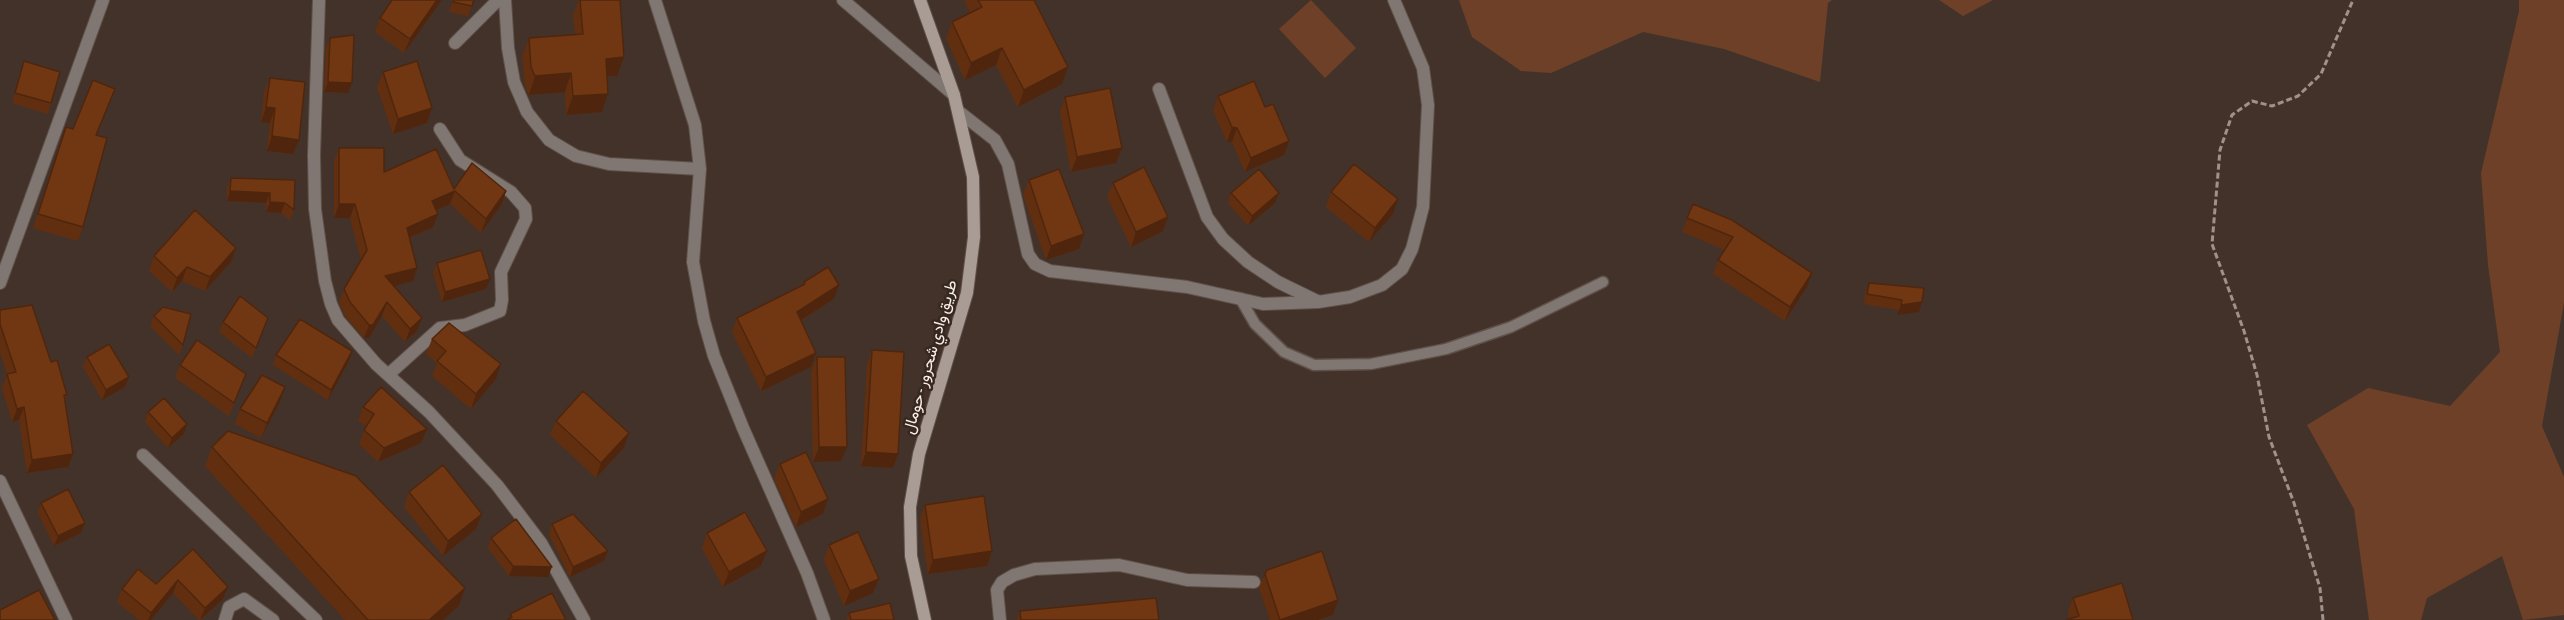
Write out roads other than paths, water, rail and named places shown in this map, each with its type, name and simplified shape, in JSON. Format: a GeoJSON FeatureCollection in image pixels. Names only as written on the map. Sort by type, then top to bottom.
{"type":"FeatureCollection","features":[{"type":"Feature","properties":{"kind":"main road","name":"طريق وادي شحرور - حومال"},"geometry":{"type":"LineString","coordinates":[[920,0],[958,111],[973,177],[975,237],[967,293],[920,454],[910,507],[911,556],[925,620]]}},
{"type":"Feature","properties":{"kind":"street"},"geometry":{"type":"LineString","coordinates":[[0,283],[102,0]]}},
{"type":"Feature","properties":{"kind":"street"},"geometry":{"type":"LineString","coordinates":[[319,0],[314,155],[315,209],[325,282],[338,320],[497,485],[540,543],[584,620]]}},
{"type":"Feature","properties":{"kind":"street"},"geometry":{"type":"LineString","coordinates":[[455,43],[498,0]]}},
{"type":"Feature","properties":{"kind":"street"},"geometry":{"type":"LineString","coordinates":[[506,0],[508,48],[514,82],[527,112],[549,141],[576,156],[609,164],[700,169]]}},
{"type":"Feature","properties":{"kind":"street"},"geometry":{"type":"LineString","coordinates":[[655,0],[695,125],[700,169],[693,262],[704,321],[714,356],[807,573],[824,620]]}},
{"type":"Feature","properties":{"kind":"street"},"geometry":{"type":"LineString","coordinates":[[843,0],[954,95]]}},
{"type":"Feature","properties":{"kind":"street"},"geometry":{"type":"LineString","coordinates":[[958,111],[980,125],[995,140],[1004,156],[1028,254],[1035,264],[1050,271],[1187,287],[1263,304],[1318,302],[1350,297],[1382,285],[1402,269],[1412,249],[1420,217],[1427,158],[1428,105],[1423,68],[1394,0]]}},
{"type":"Feature","properties":{"kind":"street"},"geometry":{"type":"LineString","coordinates":[[1159,89],[1207,217],[1222,239],[1248,262],[1278,282],[1318,302]]}},
{"type":"Feature","properties":{"kind":"street"},"geometry":{"type":"LineString","coordinates":[[389,374],[440,328],[472,323],[500,311],[501,272],[526,219],[525,208],[511,192],[460,160],[441,129]]}},
{"type":"Feature","properties":{"kind":"street"},"geometry":{"type":"LineString","coordinates":[[143,454],[316,620]]}},
{"type":"Feature","properties":{"kind":"street"},"geometry":{"type":"LineString","coordinates":[[0,481],[66,620]]}},
{"type":"Feature","properties":{"kind":"street"},"geometry":{"type":"LineString","coordinates":[[1000,620],[997,590],[1002,582],[1014,574],[1035,569],[1119,564],[1187,580],[1254,582]]}},
{"type":"Feature","properties":{"kind":"street"},"geometry":{"type":"LineString","coordinates":[[225,620],[229,607],[244,600],[273,620]]}},
{"type":"Feature","properties":{"kind":"lane"},"geometry":{"type":"LineString","coordinates":[[1239,298],[1255,324],[1284,352],[1314,364],[1371,364],[1446,349],[1511,327],[1603,282]]}}]}
